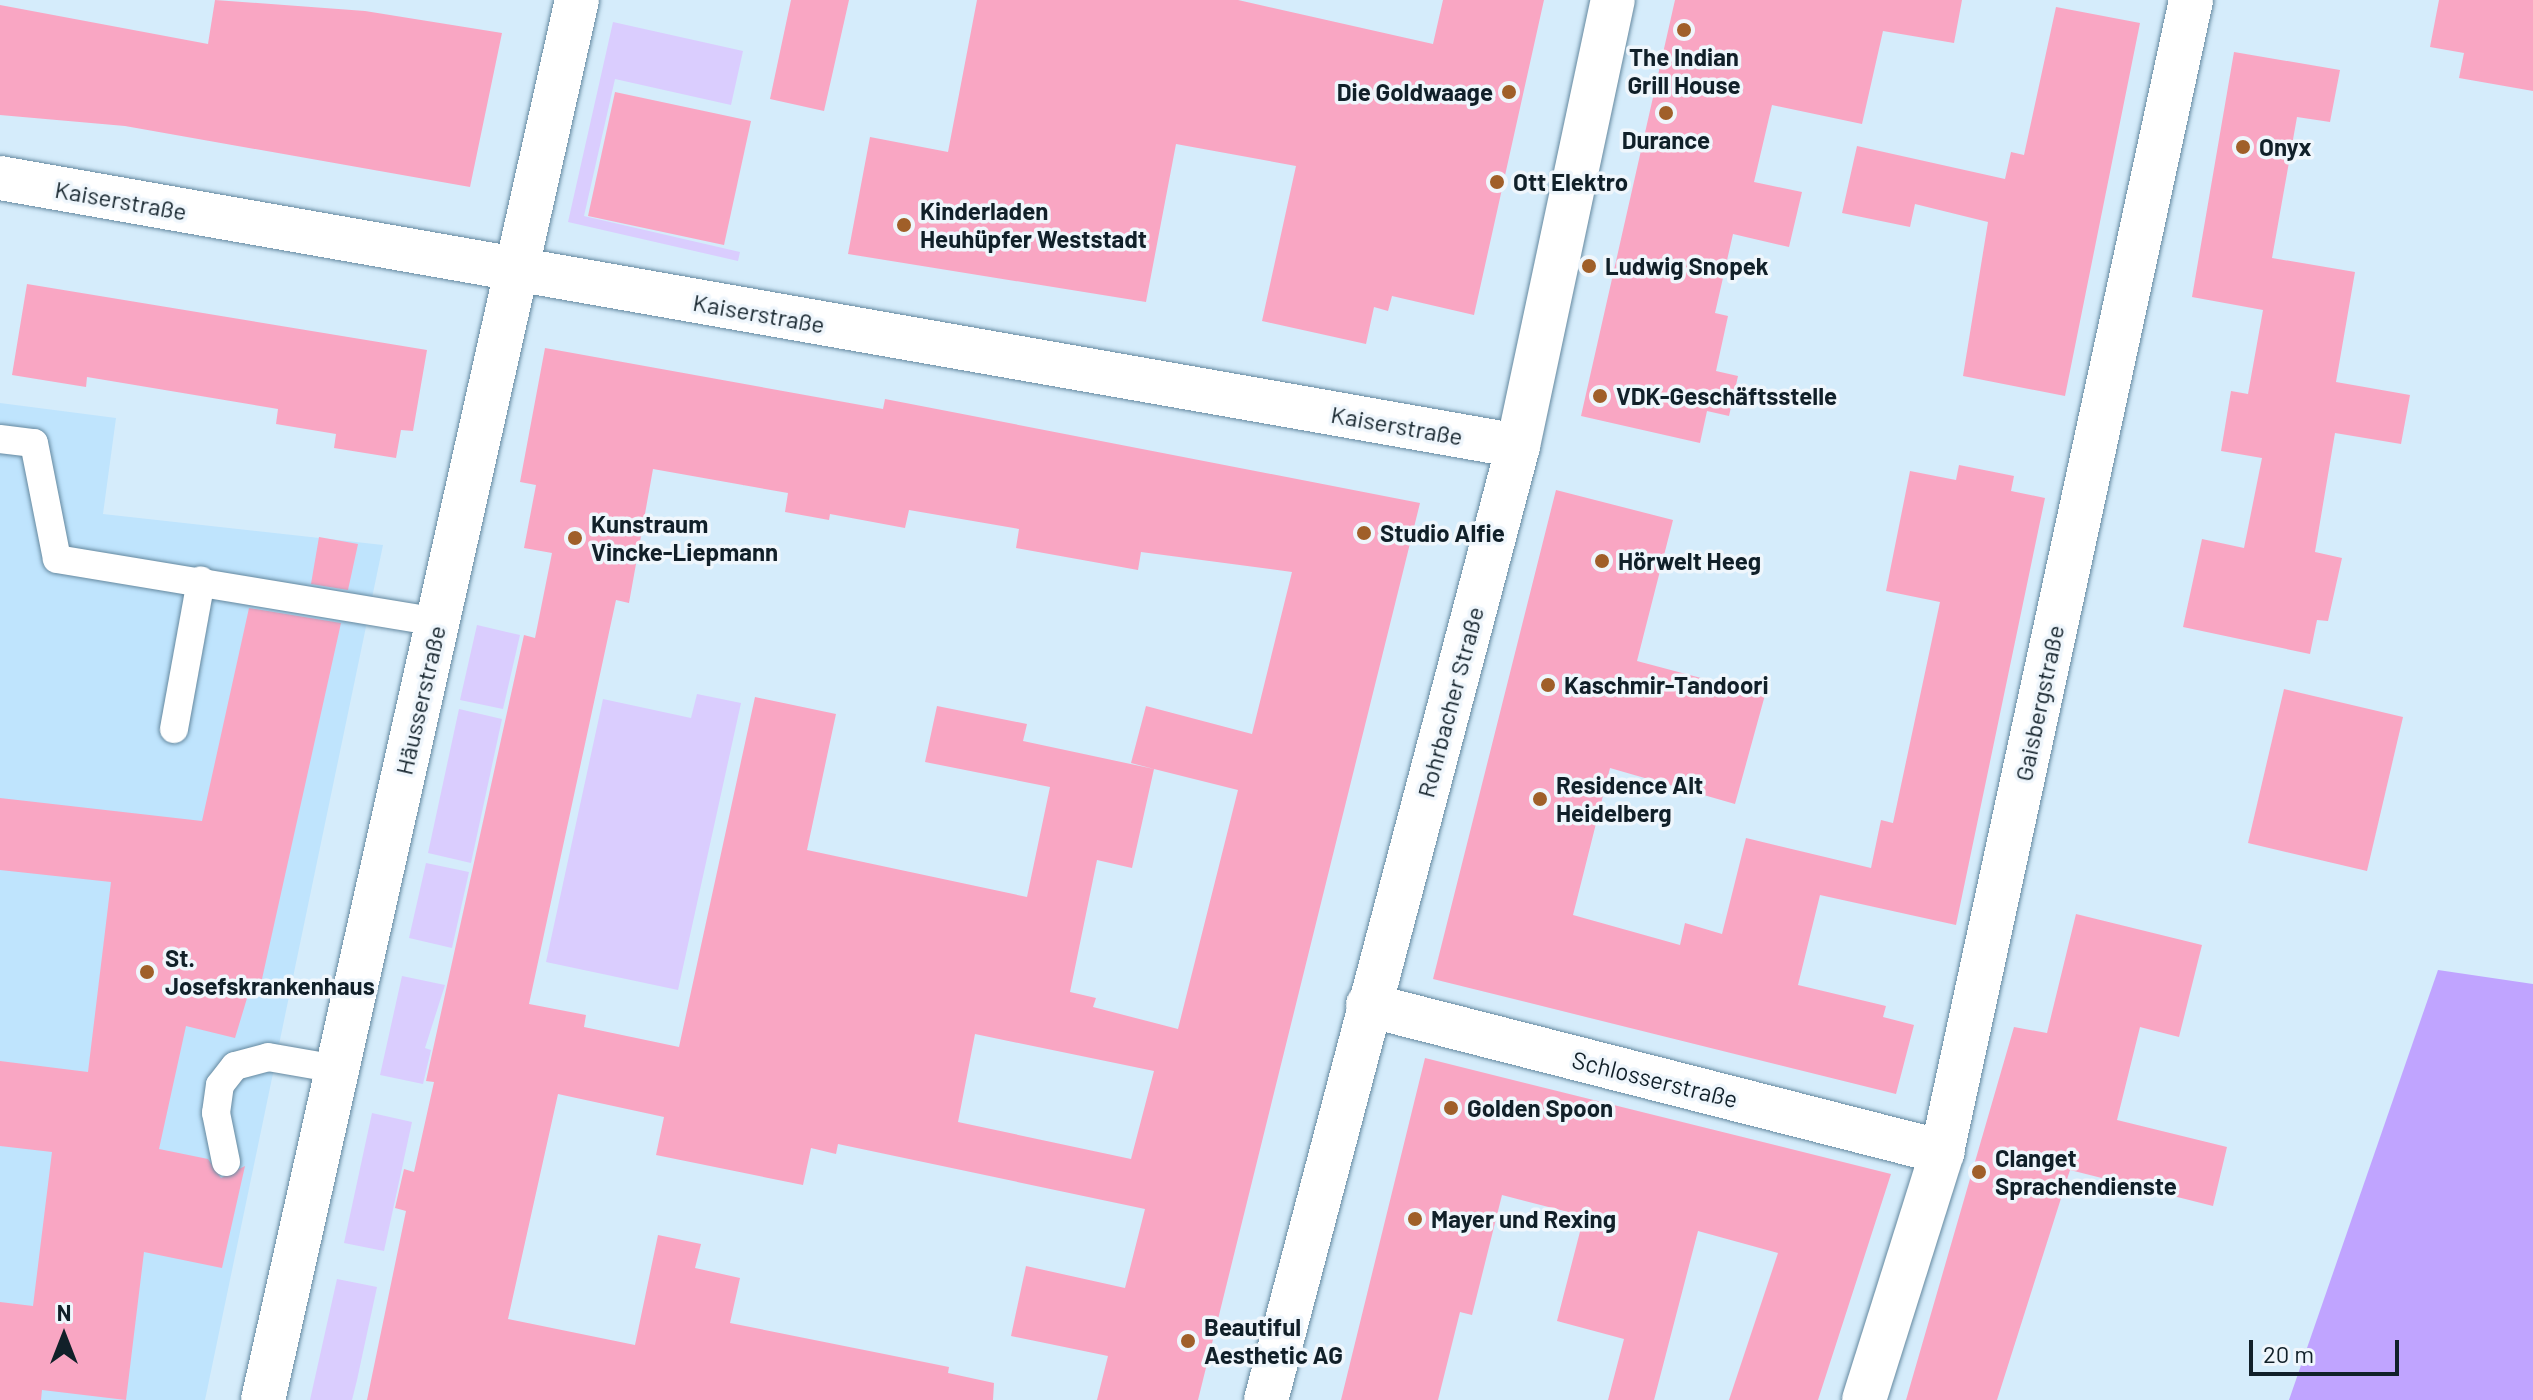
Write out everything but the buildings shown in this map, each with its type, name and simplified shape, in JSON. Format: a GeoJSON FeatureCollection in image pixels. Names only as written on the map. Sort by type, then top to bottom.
{"type":"FeatureCollection","features":[{"type":"Feature","properties":{"kind":"street","name":"Häusserstraße"},"geometry":{"type":"LineString","coordinates":[[263,1400],[577,0]]}},
{"type":"Feature","properties":{"kind":"street","name":"Rohrbacher Straße"},"geometry":{"type":"LineString","coordinates":[[1266,1400],[1518,446],[1613,0]]}},
{"type":"Feature","properties":{"kind":"street","name":"Gaisbergstraße"},"geometry":{"type":"LineString","coordinates":[[1864,1400],[1942,1152],[2191,0]]}},
{"type":"Feature","properties":{"kind":"street","name":"Kaiserstraße"},"geometry":{"type":"LineString","coordinates":[[0,178],[1518,446]]}},
{"type":"Feature","properties":{"kind":"street","name":"Schlosserstraße"},"geometry":{"type":"LineString","coordinates":[[1368,1005],[1942,1152]]}},
{"type":"Feature","properties":{"kind":"lane"},"geometry":{"type":"LineString","coordinates":[[0,439],[34,443],[57,559],[201,580],[437,622]]}},
{"type":"Feature","properties":{"kind":"lane"},"geometry":{"type":"LineString","coordinates":[[174,729],[201,580]]}},
{"type":"Feature","properties":{"kind":"lane"},"geometry":{"type":"LineString","coordinates":[[226,1162],[216,1113],[220,1085],[235,1066],[268,1057],[337,1069]]}},
{"type":"Feature","properties":{"kind":"shaded area"},"geometry":{"type":"Polygon","coordinates":[[[613,22],[743,51],[731,105],[615,79],[584,216],[740,252],[738,261],[568,222],[613,22]]]}},
{"type":"Feature","properties":{"kind":"shaded area","name":"St. Josefskrankenhaus"},"geometry":{"type":"Polygon","coordinates":[[[0,403],[116,418],[103,514],[383,545],[205,1400],[0,1400],[0,403]]]}},
{"type":"Feature","properties":{"kind":"shaded area"},"geometry":{"type":"Polygon","coordinates":[[[477,625],[520,635],[503,709],[460,700],[477,625]]]}},
{"type":"Feature","properties":{"kind":"shaded area"},"geometry":{"type":"Polygon","coordinates":[[[697,694],[741,703],[678,990],[546,962],[603,699],[691,718],[697,694]]]}},
{"type":"Feature","properties":{"kind":"shaded area"},"geometry":{"type":"Polygon","coordinates":[[[459,709],[502,719],[471,863],[428,853],[459,709]]]}},
{"type":"Feature","properties":{"kind":"shaded area"},"geometry":{"type":"Polygon","coordinates":[[[426,863],[469,872],[452,948],[409,938],[426,863]]]}},
{"type":"Feature","properties":{"kind":"shaded area"},"geometry":{"type":"Polygon","coordinates":[[[2438,970],[2533,984],[2533,1400],[2289,1400],[2438,970]]]}},
{"type":"Feature","properties":{"kind":"shaded area"},"geometry":{"type":"Polygon","coordinates":[[[402,976],[445,985],[425,1048],[431,1050],[423,1084],[380,1075],[402,976]]]}},
{"type":"Feature","properties":{"kind":"shaded area"},"geometry":{"type":"Polygon","coordinates":[[[372,1113],[412,1122],[384,1251],[344,1243],[372,1113]]]}},
{"type":"Feature","properties":{"kind":"shaded area"},"geometry":{"type":"Polygon","coordinates":[[[337,1279],[377,1287],[357,1380],[352,1400],[310,1400],[337,1279]]]}},
{"type":"Feature","properties":{"kind":"place","name":"The Indian Grill House"},"geometry":{"type":"Point","coordinates":[1684,30]}},
{"type":"Feature","properties":{"kind":"place","name":"Die Goldwaage"},"geometry":{"type":"Point","coordinates":[1509,92]}},
{"type":"Feature","properties":{"kind":"place","name":"Durance"},"geometry":{"type":"Point","coordinates":[1666,113]}},
{"type":"Feature","properties":{"kind":"place","name":"Onyx"},"geometry":{"type":"Point","coordinates":[2243,147]}},
{"type":"Feature","properties":{"kind":"place","name":"Ott Elektro"},"geometry":{"type":"Point","coordinates":[1497,182]}},
{"type":"Feature","properties":{"kind":"place","name":"Kinderladen Heuhüpfer Weststadt"},"geometry":{"type":"Point","coordinates":[904,225]}},
{"type":"Feature","properties":{"kind":"place","name":"Ludwig Snopek"},"geometry":{"type":"Point","coordinates":[1589,266]}},
{"type":"Feature","properties":{"kind":"place","name":"VDK-Geschäftsstelle"},"geometry":{"type":"Point","coordinates":[1600,396]}},
{"type":"Feature","properties":{"kind":"place","name":"Studio Alfie"},"geometry":{"type":"Point","coordinates":[1364,533]}},
{"type":"Feature","properties":{"kind":"place","name":"Kunstraum Vincke-Liepmann"},"geometry":{"type":"Point","coordinates":[575,538]}},
{"type":"Feature","properties":{"kind":"place","name":"Hörwelt Heeg"},"geometry":{"type":"Point","coordinates":[1602,561]}},
{"type":"Feature","properties":{"kind":"place","name":"Kaschmir-Tandoori"},"geometry":{"type":"Point","coordinates":[1548,685]}},
{"type":"Feature","properties":{"kind":"place","name":"Residence Alt Heidelberg"},"geometry":{"type":"Point","coordinates":[1540,799]}},
{"type":"Feature","properties":{"kind":"place","name":"St. Josefskrankenhaus"},"geometry":{"type":"Point","coordinates":[147,972]}},
{"type":"Feature","properties":{"kind":"place","name":"Golden Spoon"},"geometry":{"type":"Point","coordinates":[1451,1108]}},
{"type":"Feature","properties":{"kind":"place","name":"Clanget Sprachendienste"},"geometry":{"type":"Point","coordinates":[1979,1172]}},
{"type":"Feature","properties":{"kind":"place","name":"Mayer und Rexing"},"geometry":{"type":"Point","coordinates":[1415,1219]}},
{"type":"Feature","properties":{"kind":"place","name":"Beautiful Aesthetic AG"},"geometry":{"type":"Point","coordinates":[1188,1341]}}]}
